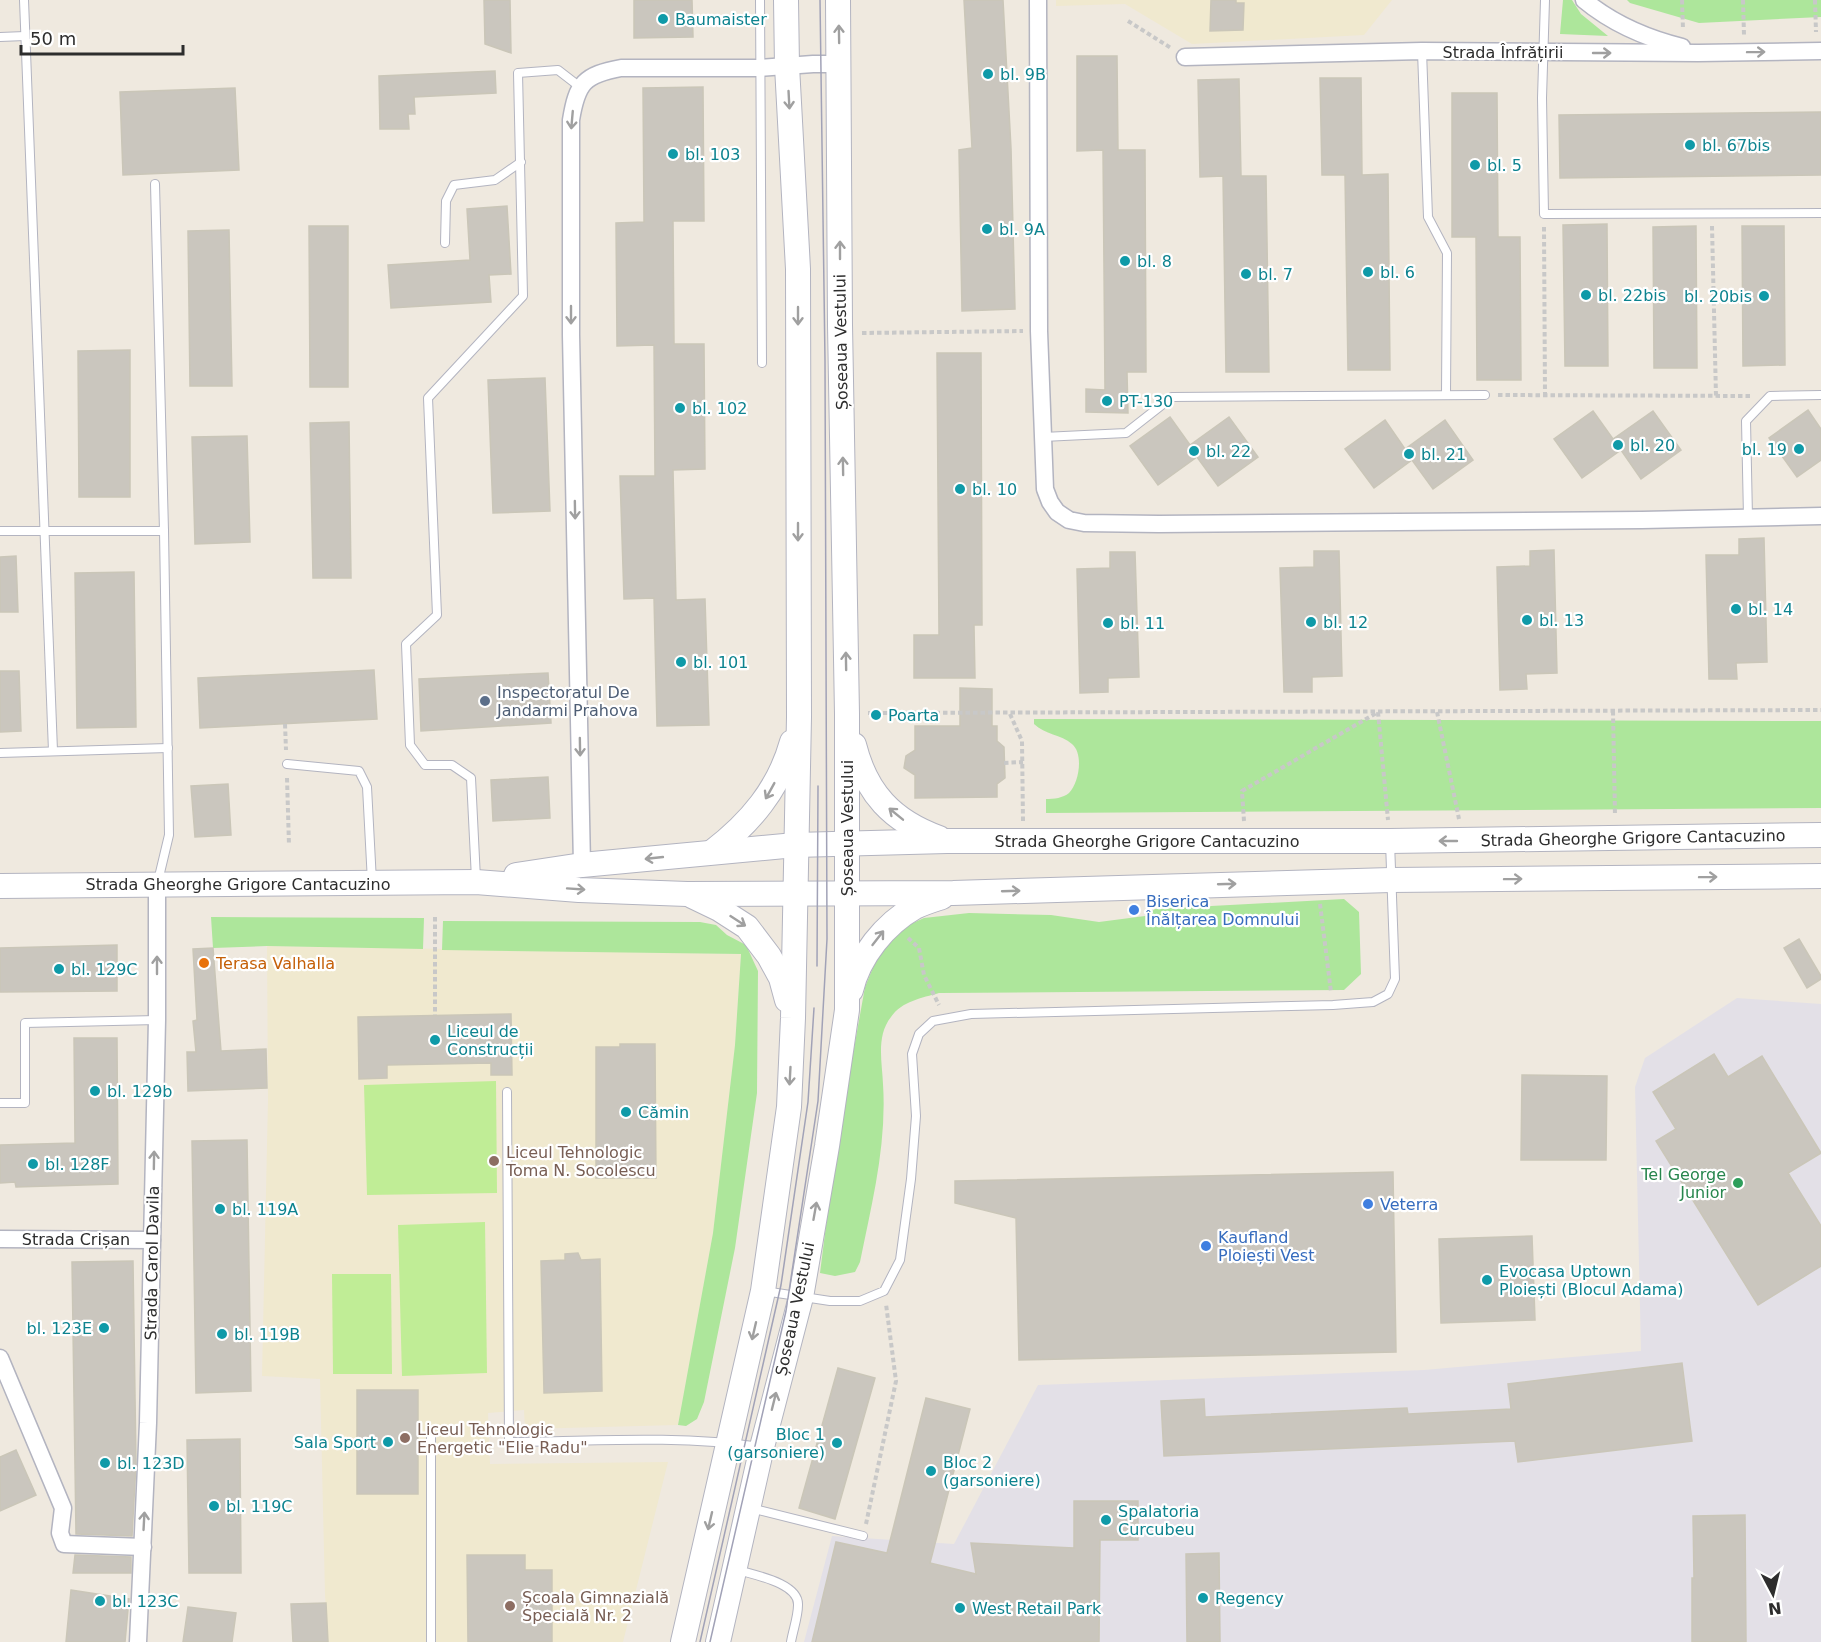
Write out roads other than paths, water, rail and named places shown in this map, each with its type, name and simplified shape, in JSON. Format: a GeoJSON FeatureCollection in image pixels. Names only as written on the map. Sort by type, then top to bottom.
{"type":"FeatureCollection","features":[{"type":"Feature","properties":{"kind":"main road"},"geometry":{"type":"LineString","coordinates":[[683,1642],[763,1291],[789,1107],[799,717],[798,269],[787,66],[786,0]]}},
{"type":"Feature","properties":{"kind":"main road","name":"Șoseaua Vestului"},"geometry":{"type":"LineString","coordinates":[[718,1642],[762,1448],[801,1297],[847,1010],[847,716],[838,0]]}},
{"type":"Feature","properties":{"kind":"main road"},"geometry":{"type":"LineString","coordinates":[[847,716],[858,762],[877,798],[905,822],[947,841]]}},
{"type":"Feature","properties":{"kind":"main road"},"geometry":{"type":"LineString","coordinates":[[712,852],[733,836],[767,798],[787,759],[799,717]]}},
{"type":"Feature","properties":{"kind":"main road","name":"Strada Gheorghe Grigore Cantacuzino"},"geometry":{"type":"LineString","coordinates":[[476,882],[582,865],[795,845],[947,841],[1463,841],[1821,835]]}},
{"type":"Feature","properties":{"kind":"main road","name":"Strada Gheorghe Grigore Cantacuzino"},"geometry":{"type":"LineString","coordinates":[[0,886],[476,882],[579,890],[687,894],[953,893],[1391,880],[1821,876]]}},
{"type":"Feature","properties":{"kind":"main road"},"geometry":{"type":"LineString","coordinates":[[847,1010],[853,981],[866,954],[885,930],[916,907],[953,893]]}},
{"type":"Feature","properties":{"kind":"main road"},"geometry":{"type":"LineString","coordinates":[[687,894],[719,909],[747,927],[769,956],[780,978],[793,1018]]}},
{"type":"Feature","properties":{"kind":"street"},"geometry":{"type":"LineString","coordinates":[[1038,0],[1039,331],[1045,489],[1050,502],[1069,520],[1084,523],[1632,520],[1821,516]]}},
{"type":"Feature","properties":{"kind":"street"},"geometry":{"type":"LineString","coordinates":[[1584,0],[1611,19],[1637,33],[1691,50]]}},
{"type":"Feature","properties":{"kind":"street","name":"Strada Înfrățirii"},"geometry":{"type":"LineString","coordinates":[[1185,57],[1422,51],[1819,51]]}},
{"type":"Feature","properties":{"kind":"street"},"geometry":{"type":"LineString","coordinates":[[582,865],[571,311],[571,120],[574,103],[580,87],[599,73],[621,68],[759,68],[839,64]]}},
{"type":"Feature","properties":{"kind":"street","name":"Strada Carol Davila"},"geometry":{"type":"LineString","coordinates":[[138,1642],[148,1423],[157,884]]}},
{"type":"Feature","properties":{"kind":"street","name":"Strada Crișan"},"geometry":{"type":"LineString","coordinates":[[0,1239],[152,1240]]}},
{"type":"Feature","properties":{"kind":"street"},"geometry":{"type":"LineString","coordinates":[[1,1364],[63,1508],[60,1533],[64,1544],[143,1547]]}},
{"type":"Feature","properties":{"kind":"lane"},"geometry":{"type":"LineString","coordinates":[[24,0],[53,751]]}},
{"type":"Feature","properties":{"kind":"lane"},"geometry":{"type":"LineString","coordinates":[[760,0],[762,363]]}},
{"type":"Feature","properties":{"kind":"lane"},"geometry":{"type":"LineString","coordinates":[[1545,0],[1544,214],[1821,213]]}},
{"type":"Feature","properties":{"kind":"lane"},"geometry":{"type":"LineString","coordinates":[[0,37],[25,36]]}},
{"type":"Feature","properties":{"kind":"lane"},"geometry":{"type":"LineString","coordinates":[[1422,51],[1428,218],[1447,253],[1446,395]]}},
{"type":"Feature","properties":{"kind":"lane"},"geometry":{"type":"LineString","coordinates":[[476,882],[471,778],[452,765],[426,765],[410,745],[406,644],[437,615],[428,399],[523,296],[518,73],[558,70],[580,87]]}},
{"type":"Feature","properties":{"kind":"lane"},"geometry":{"type":"LineString","coordinates":[[445,243],[446,201],[454,185],[495,180],[520,162]]}},
{"type":"Feature","properties":{"kind":"lane"},"geometry":{"type":"LineString","coordinates":[[155,184],[169,835],[157,884]]}},
{"type":"Feature","properties":{"kind":"lane"},"geometry":{"type":"LineString","coordinates":[[1042,437],[1126,433],[1172,397],[1485,395]]}},
{"type":"Feature","properties":{"kind":"lane"},"geometry":{"type":"LineString","coordinates":[[1748,517],[1746,421],[1770,396],[1821,395]]}},
{"type":"Feature","properties":{"kind":"lane"},"geometry":{"type":"LineString","coordinates":[[0,531],[164,531]]}},
{"type":"Feature","properties":{"kind":"lane"},"geometry":{"type":"LineString","coordinates":[[0,753],[168,748]]}},
{"type":"Feature","properties":{"kind":"lane"},"geometry":{"type":"LineString","coordinates":[[287,765],[359,771],[367,787],[372,883]]}},
{"type":"Feature","properties":{"kind":"lane"},"geometry":{"type":"LineString","coordinates":[[763,1291],[830,1301],[860,1301],[884,1291],[900,1260],[911,1179],[916,1116],[912,1054],[920,1034],[933,1022],[971,1014],[1333,1005],[1373,1002],[1388,994],[1395,979],[1390,841]]}},
{"type":"Feature","properties":{"kind":"lane"},"geometry":{"type":"LineString","coordinates":[[0,1104],[25,1103],[25,1023],[156,1020]]}},
{"type":"Feature","properties":{"kind":"lane"},"geometry":{"type":"LineString","coordinates":[[507,1092],[509,1442],[675,1440],[728,1442],[762,1448]]}},
{"type":"Feature","properties":{"kind":"lane"},"geometry":{"type":"LineString","coordinates":[[431,1435],[431,1642]]}},
{"type":"Feature","properties":{"kind":"lane"},"geometry":{"type":"LineString","coordinates":[[748,1508],[863,1536]]}},
{"type":"Feature","properties":{"kind":"lane"},"geometry":{"type":"LineString","coordinates":[[734,1568],[787,1586],[793,1592],[798,1603],[791,1642]]}},
{"type":"Feature","properties":{"kind":"tram line"},"geometry":{"type":"LineString","coordinates":[[710,1642],[786,1311],[818,1101],[827,939],[825,361],[820,0]]}},
{"type":"Feature","properties":{"kind":"tram line"},"geometry":{"type":"LineString","coordinates":[[817,966],[818,786]]}},
{"type":"Feature","properties":{"kind":"tram line"},"geometry":{"type":"LineString","coordinates":[[700,1642],[781,1285],[808,1102],[814,1008]]}},
{"type":"Feature","properties":{"kind":"place","name":"Baumaister"},"geometry":{"type":"Point","coordinates":[663,19]}},
{"type":"Feature","properties":{"kind":"place","name":"bl. 9B"},"geometry":{"type":"Point","coordinates":[988,74]}},
{"type":"Feature","properties":{"kind":"place","name":"bl. 67bis"},"geometry":{"type":"Point","coordinates":[1690,145]}},
{"type":"Feature","properties":{"kind":"place","name":"bl. 103"},"geometry":{"type":"Point","coordinates":[673,154]}},
{"type":"Feature","properties":{"kind":"place","name":"bl. 5"},"geometry":{"type":"Point","coordinates":[1475,165]}},
{"type":"Feature","properties":{"kind":"place","name":"bl. 9A"},"geometry":{"type":"Point","coordinates":[987,229]}},
{"type":"Feature","properties":{"kind":"place","name":"bl. 8"},"geometry":{"type":"Point","coordinates":[1125,261]}},
{"type":"Feature","properties":{"kind":"place","name":"bl. 6"},"geometry":{"type":"Point","coordinates":[1368,272]}},
{"type":"Feature","properties":{"kind":"place","name":"bl. 7"},"geometry":{"type":"Point","coordinates":[1246,274]}},
{"type":"Feature","properties":{"kind":"place","name":"bl. 22bis"},"geometry":{"type":"Point","coordinates":[1586,295]}},
{"type":"Feature","properties":{"kind":"place","name":"bl. 20bis"},"geometry":{"type":"Point","coordinates":[1764,296]}},
{"type":"Feature","properties":{"kind":"place","name":"PT-130"},"geometry":{"type":"Point","coordinates":[1107,401]}},
{"type":"Feature","properties":{"kind":"place","name":"bl. 102"},"geometry":{"type":"Point","coordinates":[680,408]}},
{"type":"Feature","properties":{"kind":"place","name":"bl. 20"},"geometry":{"type":"Point","coordinates":[1618,445]}},
{"type":"Feature","properties":{"kind":"place","name":"bl. 19"},"geometry":{"type":"Point","coordinates":[1799,449]}},
{"type":"Feature","properties":{"kind":"place","name":"bl. 22"},"geometry":{"type":"Point","coordinates":[1194,451]}},
{"type":"Feature","properties":{"kind":"place","name":"bl. 21"},"geometry":{"type":"Point","coordinates":[1409,454]}},
{"type":"Feature","properties":{"kind":"place","name":"bl. 10"},"geometry":{"type":"Point","coordinates":[960,489]}},
{"type":"Feature","properties":{"kind":"place","name":"bl. 14"},"geometry":{"type":"Point","coordinates":[1736,609]}},
{"type":"Feature","properties":{"kind":"place","name":"bl. 13"},"geometry":{"type":"Point","coordinates":[1527,620]}},
{"type":"Feature","properties":{"kind":"place","name":"bl. 12"},"geometry":{"type":"Point","coordinates":[1311,622]}},
{"type":"Feature","properties":{"kind":"place","name":"bl. 11"},"geometry":{"type":"Point","coordinates":[1108,623]}},
{"type":"Feature","properties":{"kind":"place","name":"bl. 101"},"geometry":{"type":"Point","coordinates":[681,662]}},
{"type":"Feature","properties":{"kind":"place","name":"Inspectoratul De Jandarmi Prahova"},"geometry":{"type":"Point","coordinates":[485,701]}},
{"type":"Feature","properties":{"kind":"place","name":"Poarta"},"geometry":{"type":"Point","coordinates":[876,715]}},
{"type":"Feature","properties":{"kind":"place","name":"Biserica Înălțarea Domnului"},"geometry":{"type":"Point","coordinates":[1134,910]}},
{"type":"Feature","properties":{"kind":"place","name":"Terasa Valhalla"},"geometry":{"type":"Point","coordinates":[204,963]}},
{"type":"Feature","properties":{"kind":"place","name":"bl. 129C"},"geometry":{"type":"Point","coordinates":[59,969]}},
{"type":"Feature","properties":{"kind":"place","name":"Liceul de Construcții"},"geometry":{"type":"Point","coordinates":[435,1040]}},
{"type":"Feature","properties":{"kind":"place","name":"bl. 129b"},"geometry":{"type":"Point","coordinates":[95,1091]}},
{"type":"Feature","properties":{"kind":"place","name":"Cămin"},"geometry":{"type":"Point","coordinates":[626,1112]}},
{"type":"Feature","properties":{"kind":"place","name":"Liceul Tehnologic Toma N. Socolescu"},"geometry":{"type":"Point","coordinates":[494,1161]}},
{"type":"Feature","properties":{"kind":"place","name":"bl. 128F"},"geometry":{"type":"Point","coordinates":[33,1164]}},
{"type":"Feature","properties":{"kind":"place","name":"Tel George Junior"},"geometry":{"type":"Point","coordinates":[1738,1183]}},
{"type":"Feature","properties":{"kind":"place","name":"Veterra"},"geometry":{"type":"Point","coordinates":[1368,1204]}},
{"type":"Feature","properties":{"kind":"place","name":"bl. 119A"},"geometry":{"type":"Point","coordinates":[220,1209]}},
{"type":"Feature","properties":{"kind":"place","name":"Kaufland Ploiești Vest"},"geometry":{"type":"Point","coordinates":[1206,1246]}},
{"type":"Feature","properties":{"kind":"place","name":"Evocasa Uptown Ploiești (Blocul Adama)"},"geometry":{"type":"Point","coordinates":[1487,1280]}},
{"type":"Feature","properties":{"kind":"place","name":"bl. 123E"},"geometry":{"type":"Point","coordinates":[104,1328]}},
{"type":"Feature","properties":{"kind":"place","name":"bl. 119B"},"geometry":{"type":"Point","coordinates":[222,1334]}},
{"type":"Feature","properties":{"kind":"place","name":"Liceul Tehnologic Energetic \"Elie Radu\""},"geometry":{"type":"Point","coordinates":[405,1438]}},
{"type":"Feature","properties":{"kind":"place","name":"Sala Sport"},"geometry":{"type":"Point","coordinates":[388,1442]}},
{"type":"Feature","properties":{"kind":"place","name":"Bloc 1 (garsoniere)"},"geometry":{"type":"Point","coordinates":[837,1443]}},
{"type":"Feature","properties":{"kind":"place","name":"bl. 123D"},"geometry":{"type":"Point","coordinates":[105,1463]}},
{"type":"Feature","properties":{"kind":"place","name":"Bloc 2 (garsoniere)"},"geometry":{"type":"Point","coordinates":[931,1471]}},
{"type":"Feature","properties":{"kind":"place","name":"bl. 119C"},"geometry":{"type":"Point","coordinates":[214,1506]}},
{"type":"Feature","properties":{"kind":"place","name":"Spalatoria Curcubeu"},"geometry":{"type":"Point","coordinates":[1106,1520]}},
{"type":"Feature","properties":{"kind":"place","name":"Regency"},"geometry":{"type":"Point","coordinates":[1203,1598]}},
{"type":"Feature","properties":{"kind":"place","name":"bl. 123C"},"geometry":{"type":"Point","coordinates":[100,1601]}},
{"type":"Feature","properties":{"kind":"place","name":"Școala Gimnazială Specială Nr. 2"},"geometry":{"type":"Point","coordinates":[510,1606]}},
{"type":"Feature","properties":{"kind":"place","name":"West Retail Park"},"geometry":{"type":"Point","coordinates":[960,1608]}}]}
